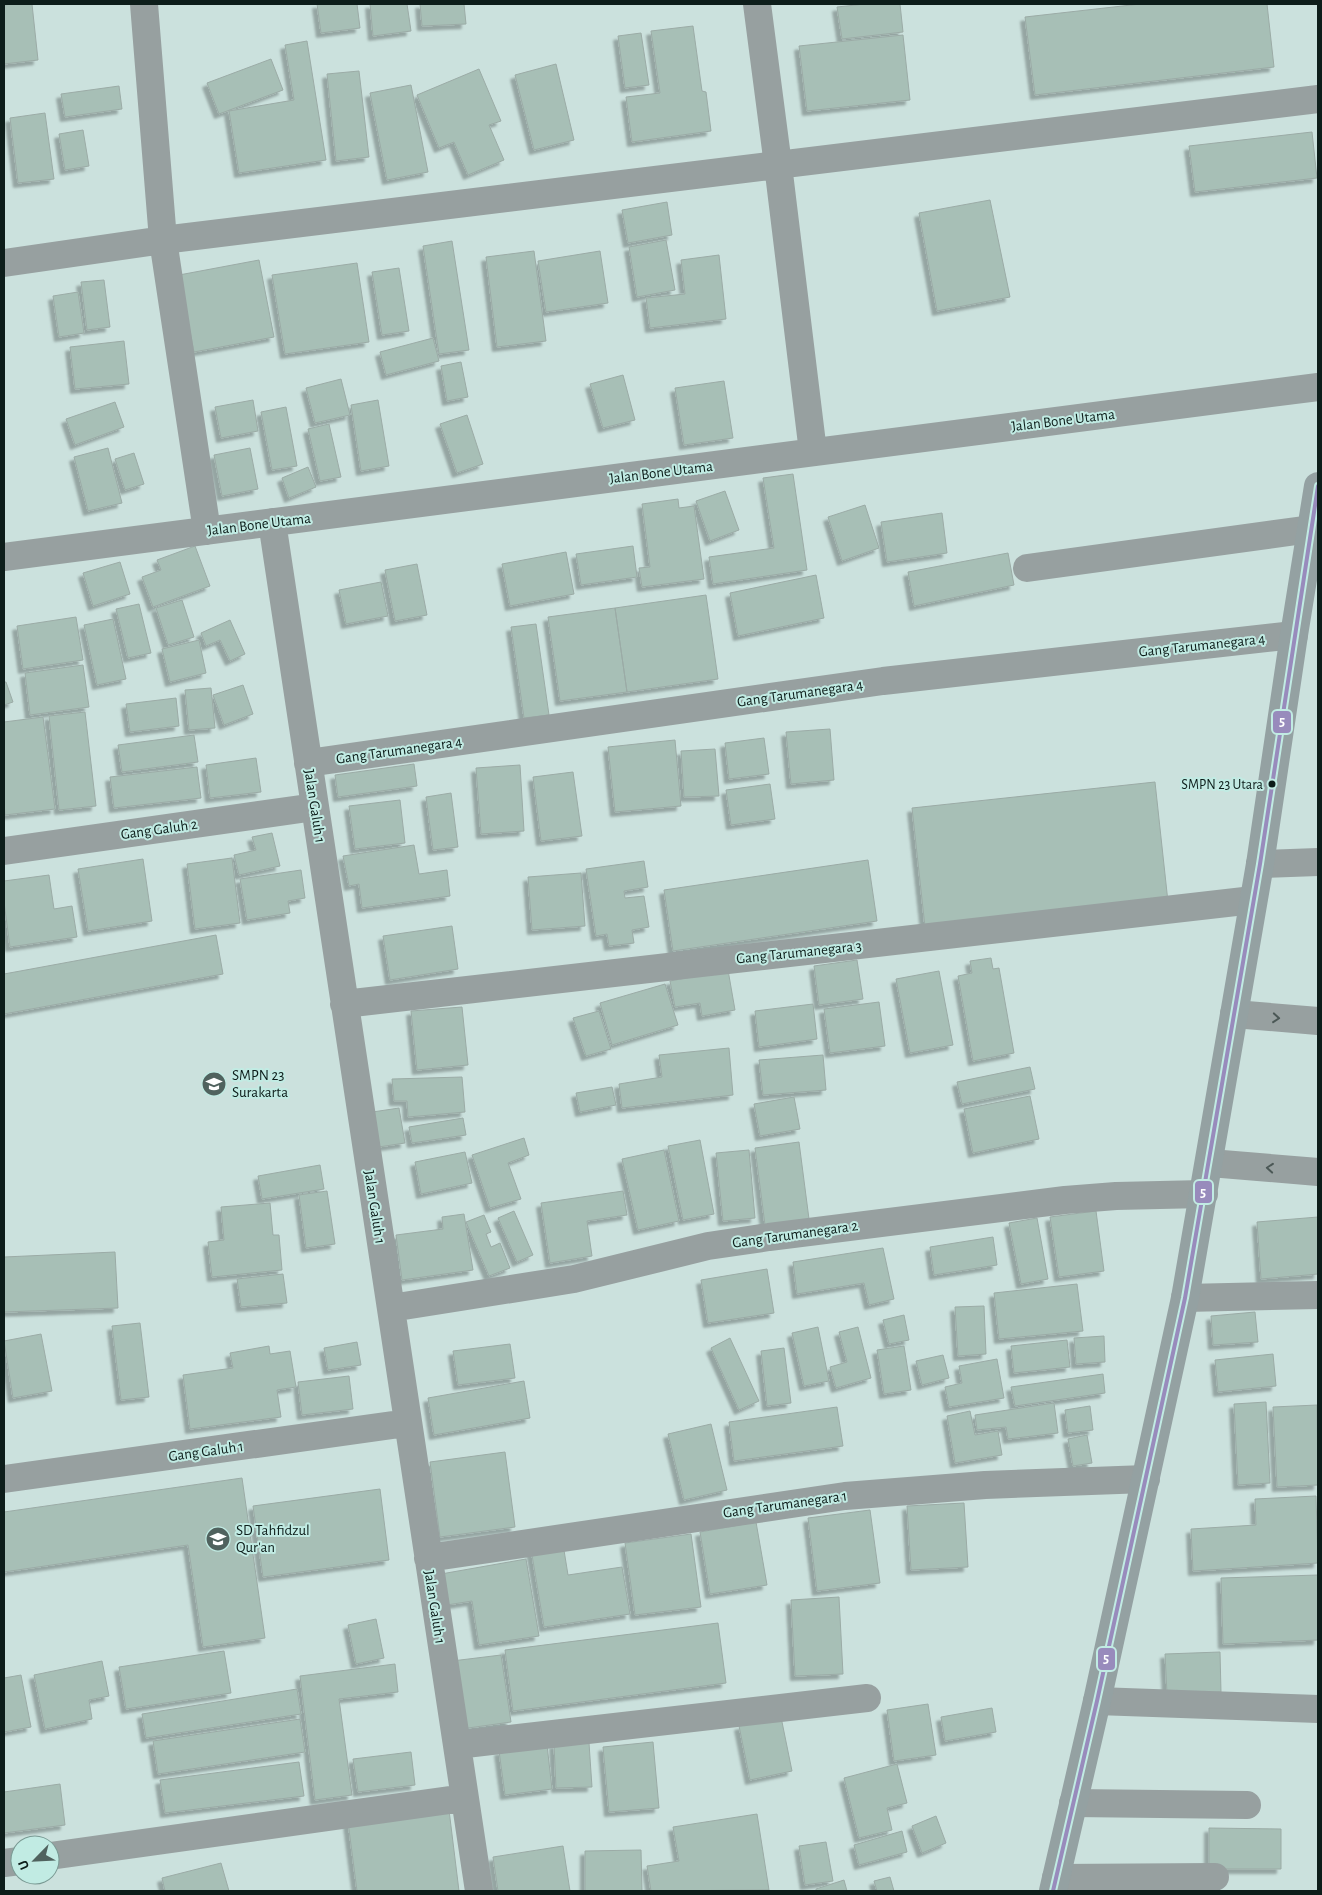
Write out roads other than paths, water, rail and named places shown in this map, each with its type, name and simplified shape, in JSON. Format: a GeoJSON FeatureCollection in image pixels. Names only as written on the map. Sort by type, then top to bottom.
{"type":"FeatureCollection","features":[{"type":"Feature","properties":{"kind":"main road"},"geometry":{"type":"LineString","coordinates":[[1054,1884],[1097,1701],[1185,1298],[1210,1163],[1260,864],[1318,486]]}},
{"type":"Feature","properties":{"kind":"street"},"geometry":{"type":"LineString","coordinates":[[144,4],[163,240],[207,531]]}},
{"type":"Feature","properties":{"kind":"street"},"geometry":{"type":"LineString","coordinates":[[757,4],[812,452]]}},
{"type":"Feature","properties":{"kind":"street"},"geometry":{"type":"LineString","coordinates":[[4,263],[163,240],[1318,99]]}},
{"type":"Feature","properties":{"kind":"street","name":"Jalan Bone Utama"},"geometry":{"type":"LineString","coordinates":[[4,557],[1318,387]]}},
{"type":"Feature","properties":{"kind":"street","name":"Jalan Galuh 1"},"geometry":{"type":"LineString","coordinates":[[272,522],[479,1891]]}},
{"type":"Feature","properties":{"kind":"street"},"geometry":{"type":"LineString","coordinates":[[1028,568],[1311,529]]}},
{"type":"Feature","properties":{"kind":"street","name":"Gang Tarumanegara 4"},"geometry":{"type":"LineString","coordinates":[[308,763],[883,681],[1294,636]]}},
{"type":"Feature","properties":{"kind":"street","name":"Gang Galuh 2"},"geometry":{"type":"LineString","coordinates":[[4,851],[315,807]]}},
{"type":"Feature","properties":{"kind":"street"},"geometry":{"type":"LineString","coordinates":[[1260,864],[1318,862]]}},
{"type":"Feature","properties":{"kind":"street","name":"Gang Tarumanegara 3"},"geometry":{"type":"LineString","coordinates":[[344,1004],[1253,900]]}},
{"type":"Feature","properties":{"kind":"street"},"geometry":{"type":"LineString","coordinates":[[1234,1014],[1318,1021]]}},
{"type":"Feature","properties":{"kind":"street"},"geometry":{"type":"LineString","coordinates":[[1210,1163],[1318,1172]]}},
{"type":"Feature","properties":{"kind":"street","name":"Gang Tarumanegara 2"},"geometry":{"type":"LineString","coordinates":[[391,1308],[574,1279],[708,1246],[769,1237],[1064,1200],[1116,1196],[1204,1194]]}},
{"type":"Feature","properties":{"kind":"street"},"geometry":{"type":"LineString","coordinates":[[1185,1298],[1318,1295]]}},
{"type":"Feature","properties":{"kind":"street","name":"Gang Galuh 1"},"geometry":{"type":"LineString","coordinates":[[4,1479],[407,1423]]}},
{"type":"Feature","properties":{"kind":"street","name":"Gang Tarumanegara 1"},"geometry":{"type":"LineString","coordinates":[[428,1558],[845,1496],[985,1485],[1146,1479]]}},
{"type":"Feature","properties":{"kind":"street"},"geometry":{"type":"LineString","coordinates":[[457,1745],[867,1698]]}},
{"type":"Feature","properties":{"kind":"street"},"geometry":{"type":"LineString","coordinates":[[1097,1701],[1318,1709]]}},
{"type":"Feature","properties":{"kind":"street"},"geometry":{"type":"LineString","coordinates":[[60,1855],[464,1798]]}},
{"type":"Feature","properties":{"kind":"street"},"geometry":{"type":"LineString","coordinates":[[1074,1803],[1247,1805]]}},
{"type":"Feature","properties":{"kind":"street"},"geometry":{"type":"LineString","coordinates":[[1054,1884],[1215,1877]]}},
{"type":"Feature","properties":{"kind":"place","name":"SMPN 23 Utara"},"geometry":{"type":"Point","coordinates":[1272,784]}},
{"type":"Feature","properties":{"kind":"place","name":"SMPN 23 Surakarta"},"geometry":{"type":"Point","coordinates":[214,1084]}},
{"type":"Feature","properties":{"kind":"place","name":"SD Tahfidzul Qur'an"},"geometry":{"type":"Point","coordinates":[218,1539]}}]}
